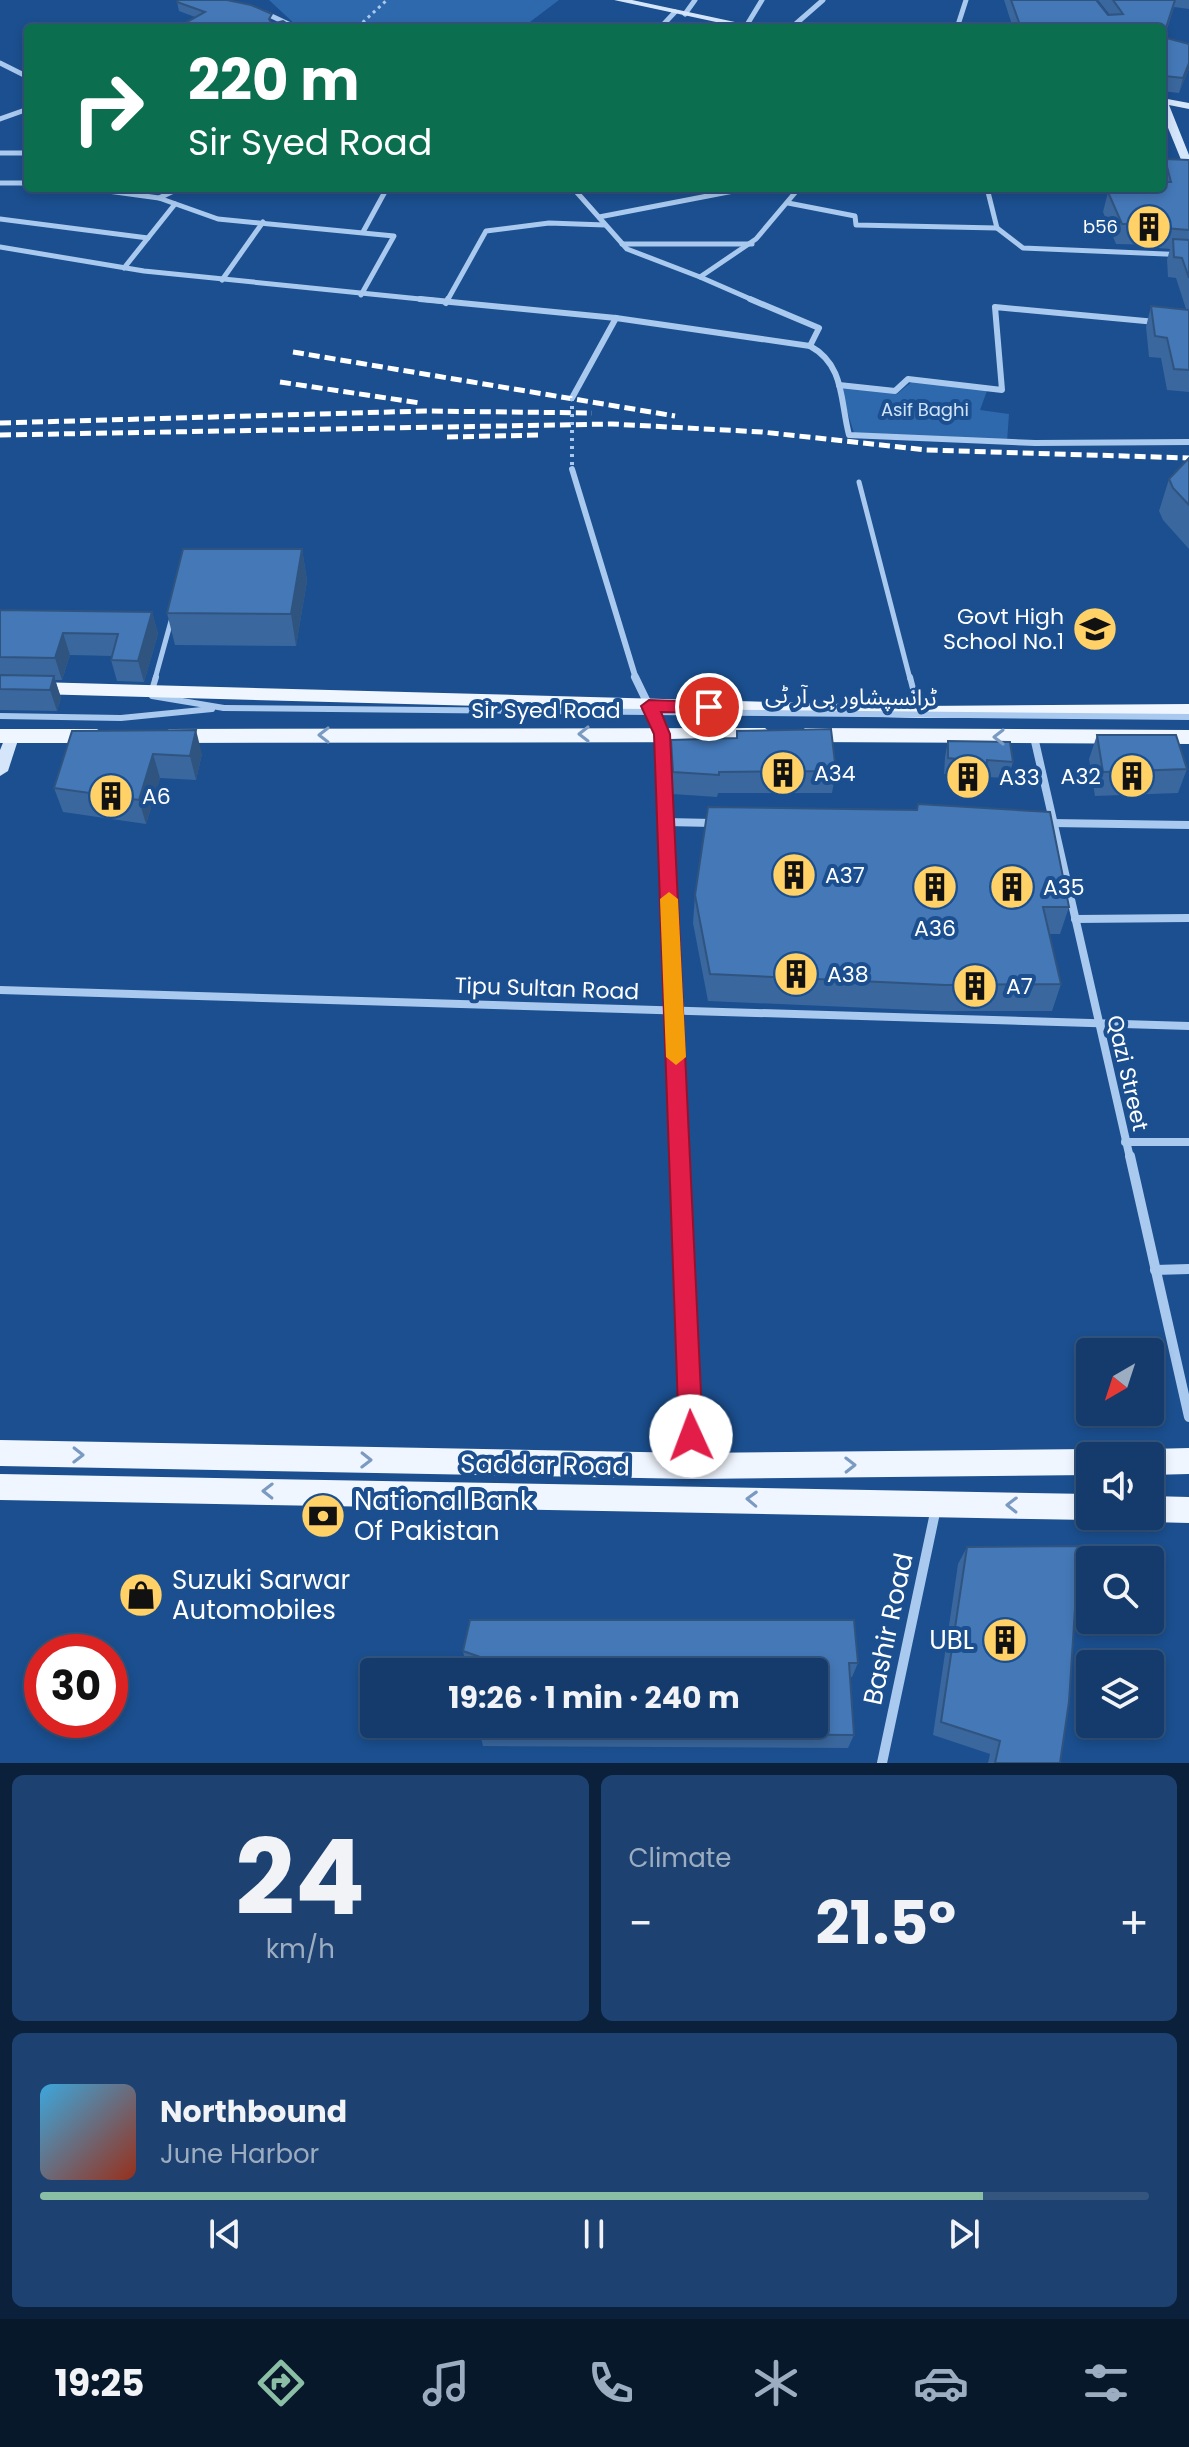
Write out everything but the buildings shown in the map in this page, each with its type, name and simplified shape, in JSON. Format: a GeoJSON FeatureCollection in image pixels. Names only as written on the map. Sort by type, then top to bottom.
{"type":"FeatureCollection","features":[{"type":"Feature","properties":{"kind":"main road","name":"Sir Syed Road"},"geometry":{"type":"LineString","coordinates":[[0,688],[919,712],[1189,710]]}},
{"type":"Feature","properties":{"kind":"main road"},"geometry":{"type":"LineString","coordinates":[[649,706],[662,734]]}},
{"type":"Feature","properties":{"kind":"main road","name":"Sir Syed Road"},"geometry":{"type":"LineString","coordinates":[[6,736],[662,734],[1189,737]]}},
{"type":"Feature","properties":{"kind":"main road","name":"Saddar Road"},"geometry":{"type":"LineString","coordinates":[[0,1453],[692,1466],[1076,1462]]}},
{"type":"Feature","properties":{"kind":"main road"},"geometry":{"type":"LineString","coordinates":[[1164,1462],[1189,1461]]}},
{"type":"Feature","properties":{"kind":"main road","name":"Saddar Road"},"geometry":{"type":"LineString","coordinates":[[0,1487],[1076,1507]]}},
{"type":"Feature","properties":{"kind":"main road"},"geometry":{"type":"LineString","coordinates":[[1164,1509],[1189,1510]]}},
{"type":"Feature","properties":{"kind":"street"},"geometry":{"type":"LineString","coordinates":[[618,0],[735,24]]}},
{"type":"Feature","properties":{"kind":"street"},"geometry":{"type":"LineString","coordinates":[[665,24],[695,0]]}},
{"type":"Feature","properties":{"kind":"street"},"geometry":{"type":"LineString","coordinates":[[751,24],[762,0]]}},
{"type":"Feature","properties":{"kind":"street"},"geometry":{"type":"LineString","coordinates":[[796,24],[823,0]]}},
{"type":"Feature","properties":{"kind":"street"},"geometry":{"type":"LineString","coordinates":[[958,24],[966,0]]}},
{"type":"Feature","properties":{"kind":"street"},"geometry":{"type":"LineString","coordinates":[[259,11],[291,24]]}},
{"type":"Feature","properties":{"kind":"street"},"geometry":{"type":"LineString","coordinates":[[284,24],[288,22]]}},
{"type":"Feature","properties":{"kind":"street"},"geometry":{"type":"LineString","coordinates":[[0,63],[24,75]]}},
{"type":"Feature","properties":{"kind":"street"},"geometry":{"type":"LineString","coordinates":[[1166,102],[1189,106]]}},
{"type":"Feature","properties":{"kind":"street"},"geometry":{"type":"LineString","coordinates":[[0,119],[24,110]]}},
{"type":"Feature","properties":{"kind":"street"},"geometry":{"type":"LineString","coordinates":[[1166,111],[1189,167]]}},
{"type":"Feature","properties":{"kind":"street"},"geometry":{"type":"LineString","coordinates":[[0,153],[24,153]]}},
{"type":"Feature","properties":{"kind":"street"},"geometry":{"type":"LineString","coordinates":[[0,183],[24,183]]}},
{"type":"Feature","properties":{"kind":"street"},"geometry":{"type":"LineString","coordinates":[[115,192],[159,198],[218,219],[394,236],[361,295]]}},
{"type":"Feature","properties":{"kind":"street"},"geometry":{"type":"LineString","coordinates":[[159,198],[172,192]]}},
{"type":"Feature","properties":{"kind":"street"},"geometry":{"type":"LineString","coordinates":[[363,232],[385,192]]}},
{"type":"Feature","properties":{"kind":"street"},"geometry":{"type":"LineString","coordinates":[[577,192],[622,244],[819,328],[810,346]]}},
{"type":"Feature","properties":{"kind":"street"},"geometry":{"type":"LineString","coordinates":[[599,217],[722,192]]}},
{"type":"Feature","properties":{"kind":"street"},"geometry":{"type":"LineString","coordinates":[[700,277],[752,244],[772,227],[796,192]]}},
{"type":"Feature","properties":{"kind":"street"},"geometry":{"type":"LineString","coordinates":[[988,192],[997,228]]}},
{"type":"Feature","properties":{"kind":"street"},"geometry":{"type":"LineString","coordinates":[[788,203],[855,216],[856,225],[997,228],[1023,248],[1189,255]]}},
{"type":"Feature","properties":{"kind":"street"},"geometry":{"type":"LineString","coordinates":[[124,268],[175,204]]}},
{"type":"Feature","properties":{"kind":"street"},"geometry":{"type":"LineString","coordinates":[[0,219],[148,238]]}},
{"type":"Feature","properties":{"kind":"street"},"geometry":{"type":"LineString","coordinates":[[222,280],[263,222]]}},
{"type":"Feature","properties":{"kind":"street"},"geometry":{"type":"LineString","coordinates":[[446,303],[486,231],[549,223],[605,225]]}},
{"type":"Feature","properties":{"kind":"street"},"geometry":{"type":"LineString","coordinates":[[622,244],[752,244]]}},
{"type":"Feature","properties":{"kind":"street"},"geometry":{"type":"LineString","coordinates":[[0,247],[124,268],[222,280],[616,318],[810,346],[832,359],[849,435],[1035,443],[1189,442]]}},
{"type":"Feature","properties":{"kind":"street"},"geometry":{"type":"LineString","coordinates":[[839,385],[895,391],[908,379],[1002,390],[995,307],[1159,322]]}},
{"type":"Feature","properties":{"kind":"street"},"geometry":{"type":"LineString","coordinates":[[572,398],[616,318]]}},
{"type":"Feature","properties":{"kind":"street"},"geometry":{"type":"LineString","coordinates":[[572,469],[629,664],[649,706]]}},
{"type":"Feature","properties":{"kind":"street"},"geometry":{"type":"LineString","coordinates":[[662,734],[692,1466]]}},
{"type":"Feature","properties":{"kind":"street"},"geometry":{"type":"LineString","coordinates":[[0,771],[6,736]]}},
{"type":"Feature","properties":{"kind":"street","name":"Qazi Street"},"geometry":{"type":"LineString","coordinates":[[1034,737],[1189,1417]]}},
{"type":"Feature","properties":{"kind":"street"},"geometry":{"type":"LineString","coordinates":[[666,822],[728,823]]}},
{"type":"Feature","properties":{"kind":"street"},"geometry":{"type":"LineString","coordinates":[[1038,823],[1189,825]]}},
{"type":"Feature","properties":{"kind":"street"},"geometry":{"type":"LineString","coordinates":[[1075,919],[1189,918]]}},
{"type":"Feature","properties":{"kind":"street","name":"Tipu Sultan Road"},"geometry":{"type":"LineString","coordinates":[[0,990],[1189,1026]]}},
{"type":"Feature","properties":{"kind":"street"},"geometry":{"type":"LineString","coordinates":[[1125,1142],[1189,1142]]}},
{"type":"Feature","properties":{"kind":"street"},"geometry":{"type":"LineString","coordinates":[[1155,1270],[1189,1269]]}},
{"type":"Feature","properties":{"kind":"street","name":"Bashir Road"},"geometry":{"type":"LineString","coordinates":[[882,1763],[937,1504]]}},
{"type":"Feature","properties":{"kind":"lane"},"geometry":{"type":"LineString","coordinates":[[859,482],[919,712]]}},
{"type":"Feature","properties":{"kind":"lane"},"geometry":{"type":"LineString","coordinates":[[152,690],[172,618]]}},
{"type":"Feature","properties":{"kind":"lane","name":"ٹرانسپشاور بی آر ٹی"},"geometry":{"type":"LineString","coordinates":[[0,688],[126,692],[224,708]]}},
{"type":"Feature","properties":{"kind":"lane","name":"ٹرانسپشاور بی آر ٹی"},"geometry":{"type":"LineString","coordinates":[[0,716],[121,718],[224,708],[1189,717]]}},
{"type":"Feature","properties":{"kind":"path"},"geometry":{"type":"LineString","coordinates":[[361,24],[387,0]]}},
{"type":"Feature","properties":{"kind":"path"},"geometry":{"type":"LineString","coordinates":[[572,398],[572,469]]}},
{"type":"Feature","properties":{"kind":"green space"},"geometry":{"type":"Polygon","coordinates":[[[269,0],[559,0],[527,24],[295,24],[269,0]]]}},
{"type":"Feature","properties":{"kind":"green space","name":"Asif Baghi"},"geometry":{"type":"Polygon","coordinates":[[[914,380],[988,388],[980,410],[1009,414],[1007,442],[855,436],[839,385],[897,394],[914,380]]]}},
{"type":"Feature","properties":{"kind":"railway"},"geometry":{"type":"LineString","coordinates":[[293,352],[675,416]]}},
{"type":"Feature","properties":{"kind":"railway"},"geometry":{"type":"LineString","coordinates":[[280,382],[420,403]]}},
{"type":"Feature","properties":{"kind":"railway"},"geometry":{"type":"LineString","coordinates":[[0,423],[425,411],[592,413]]}},
{"type":"Feature","properties":{"kind":"railway"},"geometry":{"type":"LineString","coordinates":[[0,435],[612,424],[762,432],[926,450],[1189,458]]}},
{"type":"Feature","properties":{"kind":"railway"},"geometry":{"type":"LineString","coordinates":[[447,437],[542,435]]}},
{"type":"Feature","properties":{"kind":"slow traffic"},"geometry":{"type":"LineString","coordinates":[[669,899],[676,1057]]}},
{"type":"Feature","properties":{"kind":"place","name":"b56"},"geometry":{"type":"Point","coordinates":[1149,227]}},
{"type":"Feature","properties":{"kind":"place","name":"Govt High School No.1"},"geometry":{"type":"Point","coordinates":[1095,629]}},
{"type":"Feature","properties":{"kind":"place","name":"A34"},"geometry":{"type":"Point","coordinates":[783,773]}},
{"type":"Feature","properties":{"kind":"place","name":"A32"},"geometry":{"type":"Point","coordinates":[1132,776]}},
{"type":"Feature","properties":{"kind":"place","name":"A33"},"geometry":{"type":"Point","coordinates":[968,777]}},
{"type":"Feature","properties":{"kind":"place","name":"A6"},"geometry":{"type":"Point","coordinates":[111,796]}},
{"type":"Feature","properties":{"kind":"place","name":"A37"},"geometry":{"type":"Point","coordinates":[794,875]}},
{"type":"Feature","properties":{"kind":"place","name":"A36"},"geometry":{"type":"Point","coordinates":[935,887]}},
{"type":"Feature","properties":{"kind":"place","name":"A35"},"geometry":{"type":"Point","coordinates":[1012,887]}},
{"type":"Feature","properties":{"kind":"place","name":"A38"},"geometry":{"type":"Point","coordinates":[796,974]}},
{"type":"Feature","properties":{"kind":"place","name":"A7"},"geometry":{"type":"Point","coordinates":[975,986]}},
{"type":"Feature","properties":{"kind":"place","name":"National Bank Of Pakistan"},"geometry":{"type":"Point","coordinates":[323,1516]}},
{"type":"Feature","properties":{"kind":"place","name":"Suzuki Sarwar Automobiles"},"geometry":{"type":"Point","coordinates":[141,1595]}},
{"type":"Feature","properties":{"kind":"place","name":"UBL"},"geometry":{"type":"Point","coordinates":[1005,1640]}},
{"type":"Feature","properties":{"kind":"route"},"geometry":{"type":"LineString","coordinates":[[691,1436],[662,734],[649,706],[709,707]]}}]}
